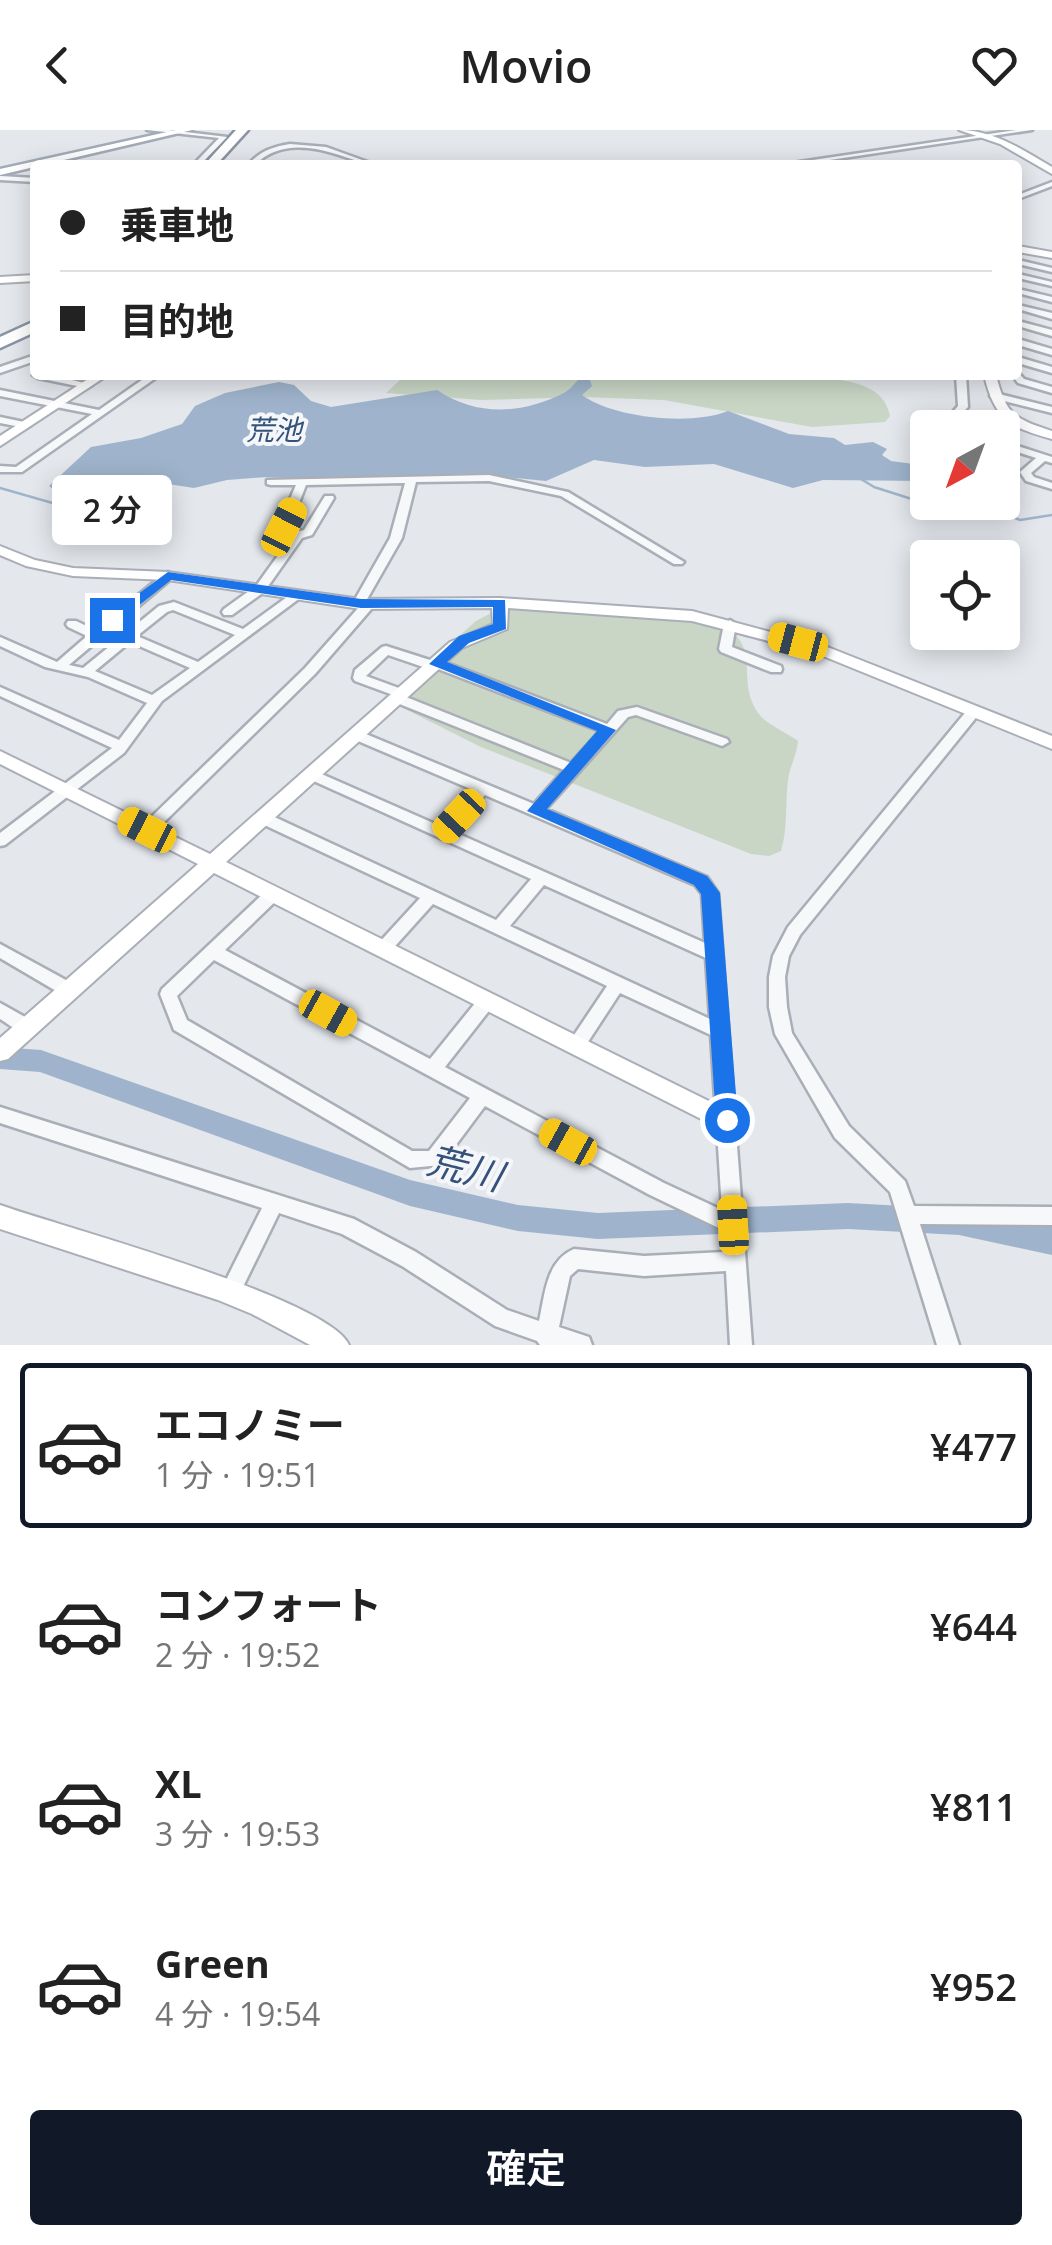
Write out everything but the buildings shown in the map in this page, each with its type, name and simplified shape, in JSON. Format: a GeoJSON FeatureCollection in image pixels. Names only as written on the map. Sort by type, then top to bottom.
{"type":"FeatureCollection","features":[{"type":"Feature","properties":{"kind":"highway"},"geometry":{"type":"LineString","coordinates":[[216,160],[246,136]]}},
{"type":"Feature","properties":{"kind":"highway"},"geometry":{"type":"LineString","coordinates":[[223,160],[246,136]]}},
{"type":"Feature","properties":{"kind":"highway"},"geometry":{"type":"LineString","coordinates":[[2,339],[30,325]]}},
{"type":"Feature","properties":{"kind":"main road"},"geometry":{"type":"LineString","coordinates":[[56,160],[188,130]]}},
{"type":"Feature","properties":{"kind":"main road"},"geometry":{"type":"LineString","coordinates":[[0,173],[30,166]]}},
{"type":"Feature","properties":{"kind":"street"},"geometry":{"type":"LineString","coordinates":[[150,130],[224,137],[201,160]]}},
{"type":"Feature","properties":{"kind":"street"},"geometry":{"type":"LineString","coordinates":[[963,130],[989,137],[1052,171]]}},
{"type":"Feature","properties":{"kind":"street"},"geometry":{"type":"LineString","coordinates":[[819,160],[1028,130]]}},
{"type":"Feature","properties":{"kind":"street"},"geometry":{"type":"LineString","coordinates":[[254,160],[284,136],[320,144],[360,160]]}},
{"type":"Feature","properties":{"kind":"street"},"geometry":{"type":"LineString","coordinates":[[0,173],[30,179]]}},
{"type":"Feature","properties":{"kind":"street"},"geometry":{"type":"LineString","coordinates":[[1022,195],[1052,184]]}},
{"type":"Feature","properties":{"kind":"street"},"geometry":{"type":"LineString","coordinates":[[1022,254],[1052,255]]}},
{"type":"Feature","properties":{"kind":"street"},"geometry":{"type":"LineString","coordinates":[[1022,256],[1034,266],[1052,270]]}},
{"type":"Feature","properties":{"kind":"street"},"geometry":{"type":"LineString","coordinates":[[1022,274],[1034,266]]}},
{"type":"Feature","properties":{"kind":"street"},"geometry":{"type":"LineString","coordinates":[[1022,277],[1052,284]]}},
{"type":"Feature","properties":{"kind":"street"},"geometry":{"type":"LineString","coordinates":[[0,280],[30,278]]}},
{"type":"Feature","properties":{"kind":"street"},"geometry":{"type":"LineString","coordinates":[[1022,292],[1052,300]]}},
{"type":"Feature","properties":{"kind":"street"},"geometry":{"type":"LineString","coordinates":[[1022,308],[1052,316]]}},
{"type":"Feature","properties":{"kind":"street"},"geometry":{"type":"LineString","coordinates":[[1022,317],[1029,310]]}},
{"type":"Feature","properties":{"kind":"street"},"geometry":{"type":"LineString","coordinates":[[1022,322],[1052,333]]}},
{"type":"Feature","properties":{"kind":"street"},"geometry":{"type":"LineString","coordinates":[[1022,343],[1052,352]]}},
{"type":"Feature","properties":{"kind":"street"},"geometry":{"type":"LineString","coordinates":[[3,370],[30,360]]}},
{"type":"Feature","properties":{"kind":"street"},"geometry":{"type":"LineString","coordinates":[[1022,361],[1052,370]]}},
{"type":"Feature","properties":{"kind":"street"},"geometry":{"type":"LineString","coordinates":[[3,370],[30,374]]}},
{"type":"Feature","properties":{"kind":"street"},"geometry":{"type":"LineString","coordinates":[[62,380],[87,385]]}},
{"type":"Feature","properties":{"kind":"street"},"geometry":{"type":"LineString","coordinates":[[0,442],[94,380]]}},
{"type":"Feature","properties":{"kind":"street"},"geometry":{"type":"LineString","coordinates":[[0,469],[18,470],[148,380]]}},
{"type":"Feature","properties":{"kind":"street"},"geometry":{"type":"LineString","coordinates":[[960,410],[961,380]]}},
{"type":"Feature","properties":{"kind":"street"},"geometry":{"type":"LineString","coordinates":[[991,380],[999,410]]}},
{"type":"Feature","properties":{"kind":"street"},"geometry":{"type":"LineString","coordinates":[[1020,380],[1052,390]]}},
{"type":"Feature","properties":{"kind":"street"},"geometry":{"type":"LineString","coordinates":[[0,393],[101,413]]}},
{"type":"Feature","properties":{"kind":"street"},"geometry":{"type":"LineString","coordinates":[[996,396],[1052,410]]}},
{"type":"Feature","properties":{"kind":"street"},"geometry":{"type":"LineString","coordinates":[[0,420],[26,425]]}},
{"type":"Feature","properties":{"kind":"street"},"geometry":{"type":"LineString","coordinates":[[1020,427],[1052,435]]}},
{"type":"Feature","properties":{"kind":"street"},"geometry":{"type":"LineString","coordinates":[[1020,450],[1047,459]]}},
{"type":"Feature","properties":{"kind":"street"},"geometry":{"type":"LineString","coordinates":[[1047,459],[1025,472],[1030,479],[1052,486]]}},
{"type":"Feature","properties":{"kind":"street"},"geometry":{"type":"LineString","coordinates":[[270,482],[489,478],[557,491],[678,562]]}},
{"type":"Feature","properties":{"kind":"street"},"geometry":{"type":"LineString","coordinates":[[147,830],[310,671],[364,604],[396,538],[411,480]]}},
{"type":"Feature","properties":{"kind":"street"},"geometry":{"type":"LineString","coordinates":[[302,482],[284,527],[298,535],[308,533],[329,498]]}},
{"type":"Feature","properties":{"kind":"street"},"geometry":{"type":"LineString","coordinates":[[228,612],[260,589],[298,535]]}},
{"type":"Feature","properties":{"kind":"street"},"geometry":{"type":"LineString","coordinates":[[0,550],[31,564],[74,572],[168,576],[364,604],[500,603],[648,611],[730,624],[824,650],[1052,744]]}},
{"type":"Feature","properties":{"kind":"street"},"geometry":{"type":"LineString","coordinates":[[58,667],[168,576]]}},
{"type":"Feature","properties":{"kind":"street"},"geometry":{"type":"LineString","coordinates":[[2,838],[122,748],[154,701],[298,594]]}},
{"type":"Feature","properties":{"kind":"street"},"geometry":{"type":"LineString","coordinates":[[0,1052],[464,640],[501,626],[500,603]]}},
{"type":"Feature","properties":{"kind":"street"},"geometry":{"type":"LineString","coordinates":[[86,672],[163,609],[174,606],[244,634]]}},
{"type":"Feature","properties":{"kind":"street"},"geometry":{"type":"LineString","coordinates":[[72,624],[94,635]]}},
{"type":"Feature","properties":{"kind":"street"},"geometry":{"type":"LineString","coordinates":[[730,624],[724,649],[776,669]]}},
{"type":"Feature","properties":{"kind":"street"},"geometry":{"type":"LineString","coordinates":[[128,637],[200,666]]}},
{"type":"Feature","properties":{"kind":"street"},"geometry":{"type":"LineString","coordinates":[[0,641],[58,667],[86,672],[154,701]]}},
{"type":"Feature","properties":{"kind":"street"},"geometry":{"type":"LineString","coordinates":[[574,769],[400,696],[360,678],[360,673],[386,650],[608,730]]}},
{"type":"Feature","properties":{"kind":"street"},"geometry":{"type":"LineString","coordinates":[[0,690],[122,748]]}},
{"type":"Feature","properties":{"kind":"street"},"geometry":{"type":"LineString","coordinates":[[948,1345],[910,1215],[890,1176],[842,1132],[787,1041],[778,1007],[777,976],[780,956],[794,931],[974,710]]}},
{"type":"Feature","properties":{"kind":"street"},"geometry":{"type":"LineString","coordinates":[[536,811],[623,714],[636,711],[722,742]]}},
{"type":"Feature","properties":{"kind":"street"},"geometry":{"type":"LineString","coordinates":[[356,735],[700,881],[711,895],[741,1345]]}},
{"type":"Feature","properties":{"kind":"street"},"geometry":{"type":"LineString","coordinates":[[0,757],[727,1120]]}},
{"type":"Feature","properties":{"kind":"street"},"geometry":{"type":"LineString","coordinates":[[312,775],[714,954]]}},
{"type":"Feature","properties":{"kind":"street"},"geometry":{"type":"LineString","coordinates":[[442,834],[483,789]]}},
{"type":"Feature","properties":{"kind":"street"},"geometry":{"type":"LineString","coordinates":[[263,818],[720,1032]]}},
{"type":"Feature","properties":{"kind":"street"},"geometry":{"type":"LineString","coordinates":[[499,928],[542,877]]}},
{"type":"Feature","properties":{"kind":"street"},"geometry":{"type":"LineString","coordinates":[[272,895],[168,995],[180,1025],[410,1160],[434,1158],[483,1095]]}},
{"type":"Feature","properties":{"kind":"street"},"geometry":{"type":"LineString","coordinates":[[382,950],[431,896]]}},
{"type":"Feature","properties":{"kind":"street"},"geometry":{"type":"LineString","coordinates":[[0,950],[69,990]]}},
{"type":"Feature","properties":{"kind":"street"},"geometry":{"type":"LineString","coordinates":[[214,952],[657,1190],[733,1225]]}},
{"type":"Feature","properties":{"kind":"street"},"geometry":{"type":"LineString","coordinates":[[576,1046],[618,984]]}},
{"type":"Feature","properties":{"kind":"street"},"geometry":{"type":"LineString","coordinates":[[433,1068],[486,1002]]}},
{"type":"Feature","properties":{"kind":"street"},"geometry":{"type":"LineString","coordinates":[[0,1010],[28,1027]]}},
{"type":"Feature","properties":{"kind":"street"},"geometry":{"type":"LineString","coordinates":[[0,1115],[372,1238],[475,1304],[546,1337],[581,1345]]}},
{"type":"Feature","properties":{"kind":"street"},"geometry":{"type":"LineString","coordinates":[[230,1292],[274,1203]]}},
{"type":"Feature","properties":{"kind":"street"},"geometry":{"type":"LineString","coordinates":[[910,1215],[1052,1216]]}},
{"type":"Feature","properties":{"kind":"street"},"geometry":{"type":"LineString","coordinates":[[0,1217],[66,1242],[230,1292],[320,1334],[335,1345]]}},
{"type":"Feature","properties":{"kind":"street"},"geometry":{"type":"LineString","coordinates":[[546,1337],[561,1272],[574,1259],[644,1266],[734,1260]]}},
{"type":"Feature","properties":{"kind":"green space"},"geometry":{"type":"Polygon","coordinates":[[[400,380],[843,380],[878,395],[890,416],[885,422],[812,427],[664,400],[481,400],[386,393],[400,380]]]}},
{"type":"Feature","properties":{"kind":"green space"},"geometry":{"type":"Polygon","coordinates":[[[548,609],[721,624],[734,633],[742,643],[749,689],[759,714],[798,741],[788,780],[781,851],[769,856],[751,854],[481,747],[405,709],[399,698],[405,684],[476,621],[497,610],[548,609]]]}},
{"type":"Feature","properties":{"kind":"water","name":"荒池"},"geometry":{"type":"Polygon","coordinates":[[[579,380],[590,380],[592,386],[582,395],[632,414],[674,419],[728,411],[789,434],[834,438],[845,445],[873,442],[887,449],[882,455],[891,461],[910,464],[910,481],[823,480],[793,488],[714,464],[645,467],[594,460],[546,481],[466,473],[357,481],[267,477],[194,488],[168,484],[142,503],[120,510],[81,504],[49,486],[91,447],[141,438],[182,424],[195,406],[225,393],[279,382],[294,385],[311,401],[331,407],[437,390],[468,405],[500,410],[532,405],[564,393],[579,380]]]}},
{"type":"Feature","properties":{"kind":"waterway"},"geometry":{"type":"LineString","coordinates":[[861,479],[874,487],[940,508],[1002,513],[1020,520],[1052,515]]}},
{"type":"Feature","properties":{"kind":"waterway"},"geometry":{"type":"LineString","coordinates":[[0,488],[63,506],[90,504]]}},
{"type":"Feature","properties":{"kind":"waterway","name":"荒川"},"geometry":{"type":"LineString","coordinates":[[0,1058],[41,1061],[410,1193],[518,1218],[598,1226],[848,1216],[959,1222],[1052,1241]]}},
{"type":"Feature","properties":{"kind":"route"},"geometry":{"type":"LineString","coordinates":[[112,620],[168,576],[361,604],[500,603],[501,626],[464,640],[436,664],[608,730],[536,811],[704,883],[710,893],[727,1120]]}}]}
